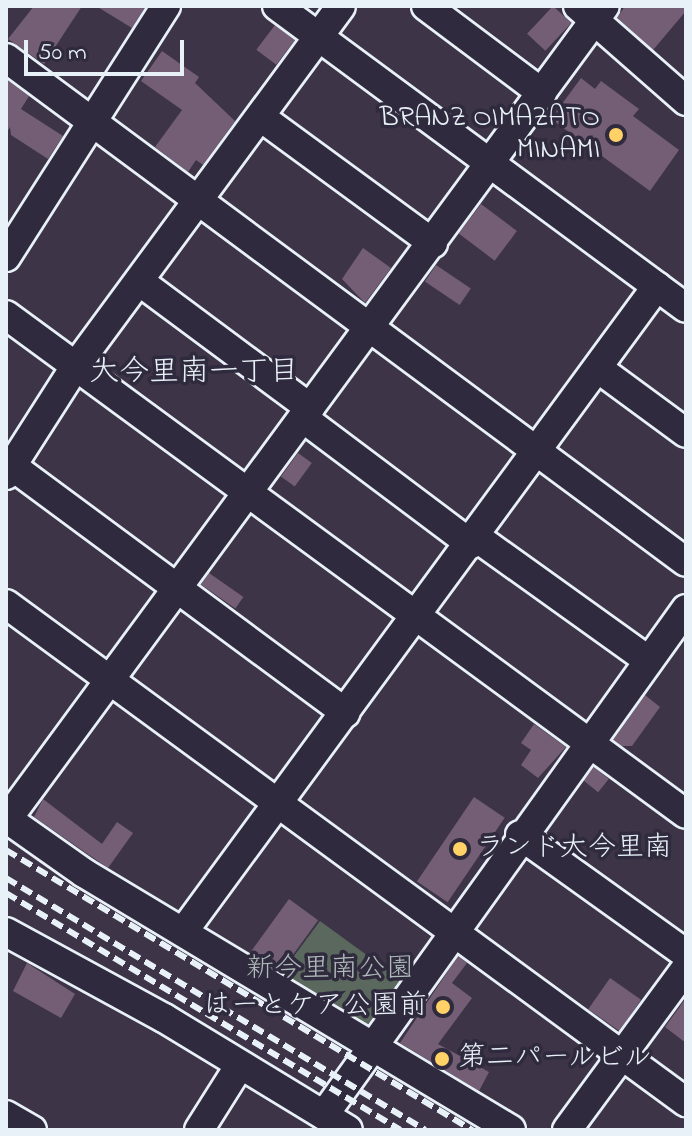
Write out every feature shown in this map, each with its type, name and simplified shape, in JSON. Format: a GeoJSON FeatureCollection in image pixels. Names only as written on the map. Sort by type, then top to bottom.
{"type":"FeatureCollection","features":[{"type":"Feature","properties":{"kind":"street"},"geometry":{"type":"LineString","coordinates":[[6,257],[166,6]]}},
{"type":"Feature","properties":{"kind":"street"},"geometry":{"type":"LineString","coordinates":[[277,6],[686,308]]}},
{"type":"Feature","properties":{"kind":"street"},"geometry":{"type":"LineString","coordinates":[[341,6],[262,118],[75,367],[9,470],[180,587],[346,713]]}},
{"type":"Feature","properties":{"kind":"street"},"geometry":{"type":"LineString","coordinates":[[426,6],[542,93]]}},
{"type":"Feature","properties":{"kind":"street"},"geometry":{"type":"LineString","coordinates":[[511,1130],[183,932],[6,820],[492,163],[542,93],[592,11],[686,101]]}},
{"type":"Feature","properties":{"kind":"street"},"geometry":{"type":"LineString","coordinates":[[6,58],[686,562]]}},
{"type":"Feature","properties":{"kind":"street"},"geometry":{"type":"LineString","coordinates":[[262,118],[433,243]]}},
{"type":"Feature","properties":{"kind":"street"},"geometry":{"type":"LineString","coordinates":[[139,281],[474,540],[648,660]]}},
{"type":"Feature","properties":{"kind":"street"},"geometry":{"type":"LineString","coordinates":[[183,932],[279,808],[415,618],[539,454],[657,286]]}},
{"type":"Feature","properties":{"kind":"street"},"geometry":{"type":"LineString","coordinates":[[6,315],[686,814]]}},
{"type":"Feature","properties":{"kind":"street"},"geometry":{"type":"LineString","coordinates":[[599,369],[686,433]]}},
{"type":"Feature","properties":{"kind":"street"},"geometry":{"type":"LineString","coordinates":[[6,604],[450,934],[620,1058],[686,1102]]}},
{"type":"Feature","properties":{"kind":"street"},"geometry":{"type":"LineString","coordinates":[[6,932],[336,1123],[370,1045],[686,609]]}},
{"type":"Feature","properties":{"kind":"street"},"geometry":{"type":"LineString","coordinates":[[520,835],[686,954]]}},
{"type":"Feature","properties":{"kind":"street"},"geometry":{"type":"LineString","coordinates":[[567,1130],[686,968]]}},
{"type":"Feature","properties":{"kind":"street"},"geometry":{"type":"LineString","coordinates":[[199,1130],[240,1065]]}},
{"type":"Feature","properties":{"kind":"street"},"geometry":{"type":"LineString","coordinates":[[6,1115],[32,1130]]}},
{"type":"Feature","properties":{"kind":"green space","name":"新今里南公園"},"geometry":{"type":"Polygon","coordinates":[[[320,921],[401,980],[368,1024],[359,1025],[277,979],[320,921]]]}},
{"type":"Feature","properties":{"kind":"building"},"geometry":{"type":"Polygon","coordinates":[[[34,6],[82,6],[44,64],[8,39],[34,6]]]}},
{"type":"Feature","properties":{"kind":"building"},"geometry":{"type":"Polygon","coordinates":[[[96,6],[146,6],[132,28],[96,6]]]}},
{"type":"Feature","properties":{"kind":"building"},"geometry":{"type":"Polygon","coordinates":[[[553,6],[571,23],[545,51],[527,34],[553,6]]]}},
{"type":"Feature","properties":{"kind":"building"},"geometry":{"type":"Polygon","coordinates":[[[625,6],[686,6],[686,11],[653,50],[617,18],[625,6]]]}},
{"type":"Feature","properties":{"kind":"building"},"geometry":{"type":"Polygon","coordinates":[[[275,25],[295,40],[276,65],[256,50],[275,25]]]}},
{"type":"Feature","properties":{"kind":"building"},"geometry":{"type":"Polygon","coordinates":[[[162,51],[199,77],[195,83],[235,121],[203,165],[196,160],[188,172],[155,147],[182,110],[141,81],[162,51]]]}},
{"type":"Feature","properties":{"kind":"building","name":"BRANZ OIMAZATO MINAMI"},"geometry":{"type":"Polygon","coordinates":[[[581,78],[595,89],[601,81],[639,109],[633,116],[679,150],[650,191],[551,119],[581,78]]]}},
{"type":"Feature","properties":{"kind":"building"},"geometry":{"type":"Polygon","coordinates":[[[6,79],[29,96],[21,109],[63,136],[48,159],[11,135],[10,127],[6,134],[6,79]]]}},
{"type":"Feature","properties":{"kind":"building"},"geometry":{"type":"Polygon","coordinates":[[[481,204],[517,231],[495,261],[459,234],[481,204]]]}},
{"type":"Feature","properties":{"kind":"building"},"geometry":{"type":"Polygon","coordinates":[[[363,248],[391,268],[365,303],[342,279],[363,248]]]}},
{"type":"Feature","properties":{"kind":"building"},"geometry":{"type":"Polygon","coordinates":[[[436,265],[471,288],[460,305],[425,282],[436,265]]]}},
{"type":"Feature","properties":{"kind":"building"},"geometry":{"type":"Polygon","coordinates":[[[298,453],[312,463],[295,486],[281,476],[298,453]]]}},
{"type":"Feature","properties":{"kind":"building"},"geometry":{"type":"Polygon","coordinates":[[[209,573],[243,597],[235,609],[201,584],[209,573]]]}},
{"type":"Feature","properties":{"kind":"building"},"geometry":{"type":"Polygon","coordinates":[[[645,695],[660,707],[632,746],[622,746],[613,740],[645,695]]]}},
{"type":"Feature","properties":{"kind":"building"},"geometry":{"type":"Polygon","coordinates":[[[534,724],[566,747],[538,778],[521,765],[531,750],[521,743],[534,724]]]}},
{"type":"Feature","properties":{"kind":"building"},"geometry":{"type":"Polygon","coordinates":[[[594,767],[609,779],[598,792],[583,780],[594,767]]]}},
{"type":"Feature","properties":{"kind":"building","name":"ランド大今里南"},"geometry":{"type":"Polygon","coordinates":[[[474,797],[505,818],[448,902],[417,882],[474,797]]]}},
{"type":"Feature","properties":{"kind":"building"},"geometry":{"type":"Polygon","coordinates":[[[43,799],[102,844],[117,822],[133,833],[108,868],[34,817],[43,799]]]}},
{"type":"Feature","properties":{"kind":"building"},"geometry":{"type":"Polygon","coordinates":[[[289,899],[318,920],[279,974],[250,953],[289,899]]]}},
{"type":"Feature","properties":{"kind":"building"},"geometry":{"type":"Polygon","coordinates":[[[458,956],[467,963],[452,983],[472,998],[438,1044],[489,1072],[479,1091],[400,1043],[458,956]]]}},
{"type":"Feature","properties":{"kind":"building"},"geometry":{"type":"Polygon","coordinates":[[[27,963],[75,994],[61,1018],[13,991],[27,963]]]}},
{"type":"Feature","properties":{"kind":"building"},"geometry":{"type":"Polygon","coordinates":[[[610,978],[641,1000],[619,1031],[588,1009],[610,978]]]}},
{"type":"Feature","properties":{"kind":"building"},"geometry":{"type":"Polygon","coordinates":[[[686,998],[686,1043],[665,1027],[686,998]]]}},
{"type":"Feature","properties":{"kind":"railway"},"geometry":{"type":"LineString","coordinates":[[6,850],[472,1130]]}},
{"type":"Feature","properties":{"kind":"railway"},"geometry":{"type":"LineString","coordinates":[[6,878],[425,1130]]}},
{"type":"Feature","properties":{"kind":"railway"},"geometry":{"type":"LineString","coordinates":[[6,893],[400,1130]]}},
{"type":"Feature","properties":{"kind":"place","name":"BRANZ OIMAZATO MINAMI"},"geometry":{"type":"Point","coordinates":[616,135]}},
{"type":"Feature","properties":{"kind":"place","name":"ランド大今里南"},"geometry":{"type":"Point","coordinates":[460,849]}},
{"type":"Feature","properties":{"kind":"place","name":"はーとケア公園前"},"geometry":{"type":"Point","coordinates":[443,1007]}},
{"type":"Feature","properties":{"kind":"place","name":"第二パールビル"},"geometry":{"type":"Point","coordinates":[442,1059]}},
{"type":"Feature","properties":{"kind":"district","name":"大今里南一丁目"},"geometry":{"type":"Point","coordinates":[194,373]}}]}
